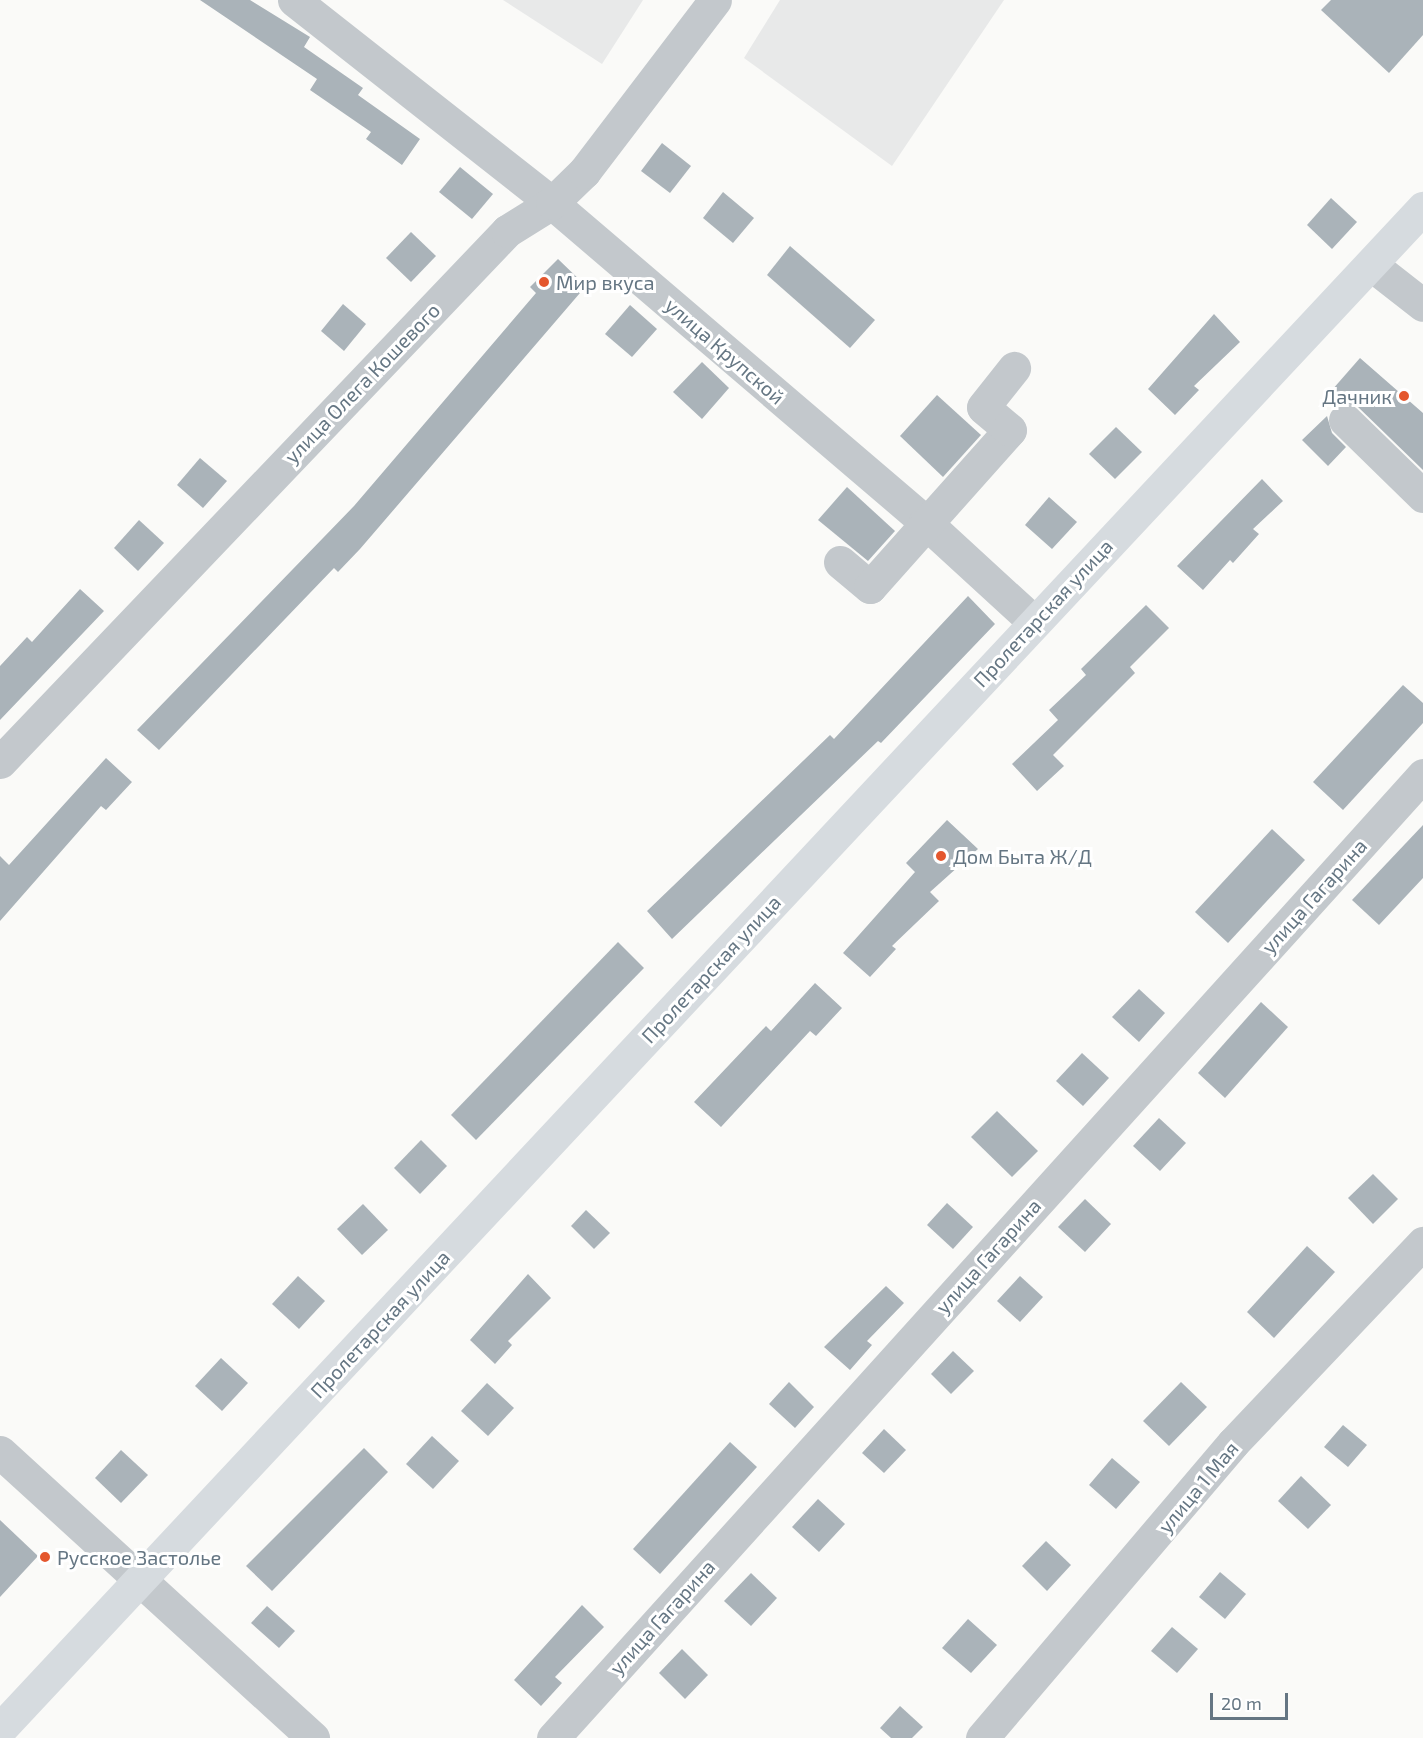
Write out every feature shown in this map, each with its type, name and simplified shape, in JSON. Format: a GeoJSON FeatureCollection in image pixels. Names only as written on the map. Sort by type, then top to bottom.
{"type":"FeatureCollection","features":[{"type":"Feature","properties":{"kind":"main road","name":"Пролетарская улица"},"geometry":{"type":"LineString","coordinates":[[0,1730],[1034,622],[1373,266],[1423,208]]}},
{"type":"Feature","properties":{"kind":"street","name":"улица Крупской"},"geometry":{"type":"LineString","coordinates":[[294,0],[552,203],[925,522],[1034,622]]}},
{"type":"Feature","properties":{"kind":"street","name":"улица Олега Кошевого"},"geometry":{"type":"LineString","coordinates":[[0,762],[507,231],[552,203],[584,171],[715,0]]}},
{"type":"Feature","properties":{"kind":"street"},"geometry":{"type":"LineString","coordinates":[[1373,266],[1423,305]]}},
{"type":"Feature","properties":{"kind":"street"},"geometry":{"type":"LineString","coordinates":[[840,562],[870,587],[925,522],[1010,430],[983,407],[1014,368]]}},
{"type":"Feature","properties":{"kind":"street"},"geometry":{"type":"LineString","coordinates":[[1345,420],[1423,496]]}},
{"type":"Feature","properties":{"kind":"street","name":"улица Гагарина"},"geometry":{"type":"LineString","coordinates":[[553,1738],[1423,775]]}},
{"type":"Feature","properties":{"kind":"street","name":"улица 1 Мая"},"geometry":{"type":"LineString","coordinates":[[981,1738],[1233,1443],[1423,1243]]}},
{"type":"Feature","properties":{"kind":"street"},"geometry":{"type":"LineString","coordinates":[[0,1452],[313,1738]]}},
{"type":"Feature","properties":{"kind":"shaded area"},"geometry":{"type":"Polygon","coordinates":[[[503,0],[643,0],[602,64],[503,0]]]}},
{"type":"Feature","properties":{"kind":"shaded area"},"geometry":{"type":"Polygon","coordinates":[[[780,0],[1004,0],[892,166],[744,58],[780,0]]]}},
{"type":"Feature","properties":{"kind":"building"},"geometry":{"type":"Polygon","coordinates":[[[200,0],[250,0],[310,37],[304,47],[363,88],[358,95],[420,139],[402,165],[366,139],[371,132],[310,90],[317,79],[200,0]]]}},
{"type":"Feature","properties":{"kind":"building"},"geometry":{"type":"Polygon","coordinates":[[[1331,0],[1423,0],[1423,35],[1389,73],[1321,10],[1331,0]]]}},
{"type":"Feature","properties":{"kind":"building"},"geometry":{"type":"Polygon","coordinates":[[[662,143],[691,166],[670,193],[641,171],[662,143]]]}},
{"type":"Feature","properties":{"kind":"building"},"geometry":{"type":"Polygon","coordinates":[[[460,167],[493,194],[472,219],[439,192],[460,167]]]}},
{"type":"Feature","properties":{"kind":"building"},"geometry":{"type":"Polygon","coordinates":[[[723,192],[754,218],[733,243],[703,218],[723,192]]]}},
{"type":"Feature","properties":{"kind":"building"},"geometry":{"type":"Polygon","coordinates":[[[1331,198],[1357,222],[1332,249],[1307,225],[1331,198]]]}},
{"type":"Feature","properties":{"kind":"building"},"geometry":{"type":"Polygon","coordinates":[[[411,232],[436,256],[411,282],[386,258],[411,232]]]}},
{"type":"Feature","properties":{"kind":"building"},"geometry":{"type":"Polygon","coordinates":[[[790,246],[875,320],[850,348],[767,275],[790,246]]]}},
{"type":"Feature","properties":{"kind":"building"},"geometry":{"type":"Polygon","coordinates":[[[558,259],[586,286],[360,549],[338,572],[334,568],[159,750],[137,730],[354,506],[536,293],[530,287],[558,259]]]}},
{"type":"Feature","properties":{"kind":"building"},"geometry":{"type":"Polygon","coordinates":[[[343,304],[366,324],[344,351],[321,331],[343,304]]]}},
{"type":"Feature","properties":{"kind":"building"},"geometry":{"type":"Polygon","coordinates":[[[630,305],[657,329],[632,357],[605,334],[630,305]]]}},
{"type":"Feature","properties":{"kind":"building"},"geometry":{"type":"Polygon","coordinates":[[[1214,314],[1240,342],[1194,386],[1199,390],[1175,415],[1148,389],[1214,314]]]}},
{"type":"Feature","properties":{"kind":"building"},"geometry":{"type":"Polygon","coordinates":[[[1360,358],[1423,413],[1423,470],[1358,407],[1341,402],[1332,390],[1360,358]]]}},
{"type":"Feature","properties":{"kind":"building"},"geometry":{"type":"Polygon","coordinates":[[[702,362],[729,388],[702,419],[673,392],[702,362]]]}},
{"type":"Feature","properties":{"kind":"building"},"geometry":{"type":"Polygon","coordinates":[[[937,395],[981,435],[943,477],[900,436],[937,395]]]}},
{"type":"Feature","properties":{"kind":"building"},"geometry":{"type":"Polygon","coordinates":[[[1327,416],[1332,433],[1346,447],[1328,466],[1302,440],[1327,416]]]}},
{"type":"Feature","properties":{"kind":"building"},"geometry":{"type":"Polygon","coordinates":[[[1116,427],[1142,452],[1115,479],[1089,454],[1116,427]]]}},
{"type":"Feature","properties":{"kind":"building"},"geometry":{"type":"Polygon","coordinates":[[[200,458],[227,481],[203,508],[177,485],[200,458]]]}},
{"type":"Feature","properties":{"kind":"building"},"geometry":{"type":"Polygon","coordinates":[[[1262,479],[1283,501],[1253,529],[1259,534],[1233,563],[1230,560],[1203,590],[1177,566],[1262,479]]]}},
{"type":"Feature","properties":{"kind":"building"},"geometry":{"type":"Polygon","coordinates":[[[847,487],[895,531],[868,561],[818,520],[847,487]]]}},
{"type":"Feature","properties":{"kind":"building"},"geometry":{"type":"Polygon","coordinates":[[[1049,497],[1077,522],[1052,549],[1025,525],[1049,497]]]}},
{"type":"Feature","properties":{"kind":"building"},"geometry":{"type":"Polygon","coordinates":[[[139,520],[164,543],[138,571],[114,548],[139,520]]]}},
{"type":"Feature","properties":{"kind":"building"},"geometry":{"type":"Polygon","coordinates":[[[80,589],[104,611],[0,720],[0,666],[27,637],[32,642],[80,589]]]}},
{"type":"Feature","properties":{"kind":"building"},"geometry":{"type":"Polygon","coordinates":[[[968,596],[995,624],[881,743],[878,741],[672,939],[647,911],[830,735],[834,739],[968,596]]]}},
{"type":"Feature","properties":{"kind":"building"},"geometry":{"type":"Polygon","coordinates":[[[1146,605],[1169,628],[1130,667],[1135,673],[1053,755],[1064,766],[1037,791],[1012,764],[1058,720],[1049,710],[1086,675],[1081,669],[1146,605]]]}},
{"type":"Feature","properties":{"kind":"building"},"geometry":{"type":"Polygon","coordinates":[[[1403,685],[1423,703],[1423,723],[1343,810],[1313,782],[1403,685]]]}},
{"type":"Feature","properties":{"kind":"building"},"geometry":{"type":"Polygon","coordinates":[[[106,758],[132,782],[106,810],[101,806],[0,921],[0,856],[9,865],[106,758]]]}},
{"type":"Feature","properties":{"kind":"building"},"geometry":{"type":"Polygon","coordinates":[[[947,820],[978,849],[930,892],[939,901],[892,946],[896,949],[870,977],[843,953],[915,872],[906,863],[947,820]]]}},
{"type":"Feature","properties":{"kind":"building"},"geometry":{"type":"Polygon","coordinates":[[[1423,825],[1423,878],[1379,925],[1352,900],[1423,825]]]}},
{"type":"Feature","properties":{"kind":"building"},"geometry":{"type":"Polygon","coordinates":[[[1272,829],[1305,860],[1228,943],[1195,912],[1272,829]]]}},
{"type":"Feature","properties":{"kind":"building"},"geometry":{"type":"Polygon","coordinates":[[[618,942],[644,968],[476,1140],[451,1115],[618,942]]]}},
{"type":"Feature","properties":{"kind":"building"},"geometry":{"type":"Polygon","coordinates":[[[815,983],[842,1008],[816,1036],[810,1031],[721,1127],[694,1102],[766,1026],[771,1031],[815,983]]]}},
{"type":"Feature","properties":{"kind":"building"},"geometry":{"type":"Polygon","coordinates":[[[1139,989],[1165,1013],[1139,1042],[1112,1017],[1139,989]]]}},
{"type":"Feature","properties":{"kind":"building"},"geometry":{"type":"Polygon","coordinates":[[[1261,1002],[1288,1027],[1225,1098],[1198,1073],[1261,1002]]]}},
{"type":"Feature","properties":{"kind":"building"},"geometry":{"type":"Polygon","coordinates":[[[1082,1053],[1109,1078],[1083,1106],[1056,1081],[1082,1053]]]}},
{"type":"Feature","properties":{"kind":"building"},"geometry":{"type":"Polygon","coordinates":[[[997,1111],[1038,1151],[1012,1177],[971,1137],[997,1111]]]}},
{"type":"Feature","properties":{"kind":"building"},"geometry":{"type":"Polygon","coordinates":[[[1159,1118],[1186,1143],[1160,1171],[1133,1146],[1159,1118]]]}},
{"type":"Feature","properties":{"kind":"building"},"geometry":{"type":"Polygon","coordinates":[[[421,1140],[447,1166],[420,1194],[394,1168],[421,1140]]]}},
{"type":"Feature","properties":{"kind":"building"},"geometry":{"type":"Polygon","coordinates":[[[1373,1174],[1398,1199],[1373,1224],[1348,1198],[1373,1174]]]}},
{"type":"Feature","properties":{"kind":"building"},"geometry":{"type":"Polygon","coordinates":[[[1085,1199],[1111,1224],[1085,1252],[1058,1227],[1085,1199]]]}},
{"type":"Feature","properties":{"kind":"building"},"geometry":{"type":"Polygon","coordinates":[[[947,1203],[973,1227],[953,1249],[927,1225],[947,1203]]]}},
{"type":"Feature","properties":{"kind":"building"},"geometry":{"type":"Polygon","coordinates":[[[363,1204],[388,1230],[362,1255],[337,1229],[363,1204]]]}},
{"type":"Feature","properties":{"kind":"building"},"geometry":{"type":"Polygon","coordinates":[[[586,1210],[610,1233],[594,1249],[571,1226],[586,1210]]]}},
{"type":"Feature","properties":{"kind":"building"},"geometry":{"type":"Polygon","coordinates":[[[1307,1246],[1335,1272],[1274,1338],[1247,1312],[1307,1246]]]}},
{"type":"Feature","properties":{"kind":"building"},"geometry":{"type":"Polygon","coordinates":[[[528,1274],[551,1298],[508,1341],[512,1345],[495,1364],[470,1340],[528,1274]]]}},
{"type":"Feature","properties":{"kind":"building"},"geometry":{"type":"Polygon","coordinates":[[[298,1276],[325,1301],[299,1329],[272,1304],[298,1276]]]}},
{"type":"Feature","properties":{"kind":"building"},"geometry":{"type":"Polygon","coordinates":[[[1020,1276],[1043,1297],[1020,1322],[997,1301],[1020,1276]]]}},
{"type":"Feature","properties":{"kind":"building"},"geometry":{"type":"Polygon","coordinates":[[[886,1286],[904,1303],[867,1341],[872,1345],[850,1370],[824,1347],[886,1286]]]}},
{"type":"Feature","properties":{"kind":"building"},"geometry":{"type":"Polygon","coordinates":[[[953,1351],[974,1371],[951,1394],[931,1374],[953,1351]]]}},
{"type":"Feature","properties":{"kind":"building"},"geometry":{"type":"Polygon","coordinates":[[[221,1358],[248,1383],[222,1411],[195,1386],[221,1358]]]}},
{"type":"Feature","properties":{"kind":"building"},"geometry":{"type":"Polygon","coordinates":[[[789,1382],[814,1407],[795,1428],[769,1404],[789,1382]]]}},
{"type":"Feature","properties":{"kind":"building"},"geometry":{"type":"Polygon","coordinates":[[[1181,1382],[1207,1407],[1169,1446],[1143,1421],[1181,1382]]]}},
{"type":"Feature","properties":{"kind":"building"},"geometry":{"type":"Polygon","coordinates":[[[487,1383],[514,1408],[488,1436],[461,1411],[487,1383]]]}},
{"type":"Feature","properties":{"kind":"building"},"geometry":{"type":"Polygon","coordinates":[[[1343,1425],[1367,1445],[1348,1467],[1324,1447],[1343,1425]]]}},
{"type":"Feature","properties":{"kind":"building"},"geometry":{"type":"Polygon","coordinates":[[[884,1429],[906,1450],[884,1473],[862,1453],[884,1429]]]}},
{"type":"Feature","properties":{"kind":"building"},"geometry":{"type":"Polygon","coordinates":[[[432,1436],[459,1461],[433,1489],[406,1464],[432,1436]]]}},
{"type":"Feature","properties":{"kind":"building"},"geometry":{"type":"Polygon","coordinates":[[[730,1442],[757,1467],[660,1574],[633,1549],[730,1442]]]}},
{"type":"Feature","properties":{"kind":"building"},"geometry":{"type":"Polygon","coordinates":[[[364,1448],[388,1472],[272,1591],[246,1566],[364,1448]]]}},
{"type":"Feature","properties":{"kind":"building"},"geometry":{"type":"Polygon","coordinates":[[[121,1450],[148,1475],[121,1503],[95,1478],[121,1450]]]}},
{"type":"Feature","properties":{"kind":"building"},"geometry":{"type":"Polygon","coordinates":[[[1112,1458],[1140,1482],[1116,1509],[1089,1485],[1112,1458]]]}},
{"type":"Feature","properties":{"kind":"building"},"geometry":{"type":"Polygon","coordinates":[[[1301,1476],[1331,1505],[1308,1529],[1278,1501],[1301,1476]]]}},
{"type":"Feature","properties":{"kind":"building"},"geometry":{"type":"Polygon","coordinates":[[[818,1499],[845,1524],[819,1552],[792,1527],[818,1499]]]}},
{"type":"Feature","properties":{"kind":"building"},"geometry":{"type":"Polygon","coordinates":[[[0,1520],[38,1556],[0,1597],[0,1520]]]}},
{"type":"Feature","properties":{"kind":"building"},"geometry":{"type":"Polygon","coordinates":[[[1046,1541],[1071,1565],[1047,1591],[1022,1566],[1046,1541]]]}},
{"type":"Feature","properties":{"kind":"building"},"geometry":{"type":"Polygon","coordinates":[[[1220,1572],[1246,1594],[1225,1619],[1199,1597],[1220,1572]]]}},
{"type":"Feature","properties":{"kind":"building"},"geometry":{"type":"Polygon","coordinates":[[[751,1573],[777,1598],[751,1626],[724,1601],[751,1573]]]}},
{"type":"Feature","properties":{"kind":"building"},"geometry":{"type":"Polygon","coordinates":[[[582,1605],[604,1627],[555,1677],[562,1683],[541,1706],[514,1680],[582,1605]]]}},
{"type":"Feature","properties":{"kind":"building"},"geometry":{"type":"Polygon","coordinates":[[[267,1606],[295,1631],[279,1648],[251,1623],[267,1606]]]}},
{"type":"Feature","properties":{"kind":"building"},"geometry":{"type":"Polygon","coordinates":[[[968,1619],[997,1645],[971,1673],[942,1648],[968,1619]]]}},
{"type":"Feature","properties":{"kind":"building"},"geometry":{"type":"Polygon","coordinates":[[[1172,1627],[1198,1649],[1177,1673],[1151,1651],[1172,1627]]]}},
{"type":"Feature","properties":{"kind":"building"},"geometry":{"type":"Polygon","coordinates":[[[682,1649],[708,1675],[685,1699],[659,1673],[682,1649]]]}},
{"type":"Feature","properties":{"kind":"building"},"geometry":{"type":"Polygon","coordinates":[[[900,1706],[923,1727],[912,1738],[891,1738],[880,1728],[900,1706]]]}},
{"type":"Feature","properties":{"kind":"place","name":"Мир вкуса"},"geometry":{"type":"Point","coordinates":[544,282]}},
{"type":"Feature","properties":{"kind":"place","name":"Дачник"},"geometry":{"type":"Point","coordinates":[1404,396]}},
{"type":"Feature","properties":{"kind":"place","name":"Дом Быта Ж/Д"},"geometry":{"type":"Point","coordinates":[941,856]}},
{"type":"Feature","properties":{"kind":"place","name":"Русское Застолье"},"geometry":{"type":"Point","coordinates":[45,1557]}}]}
